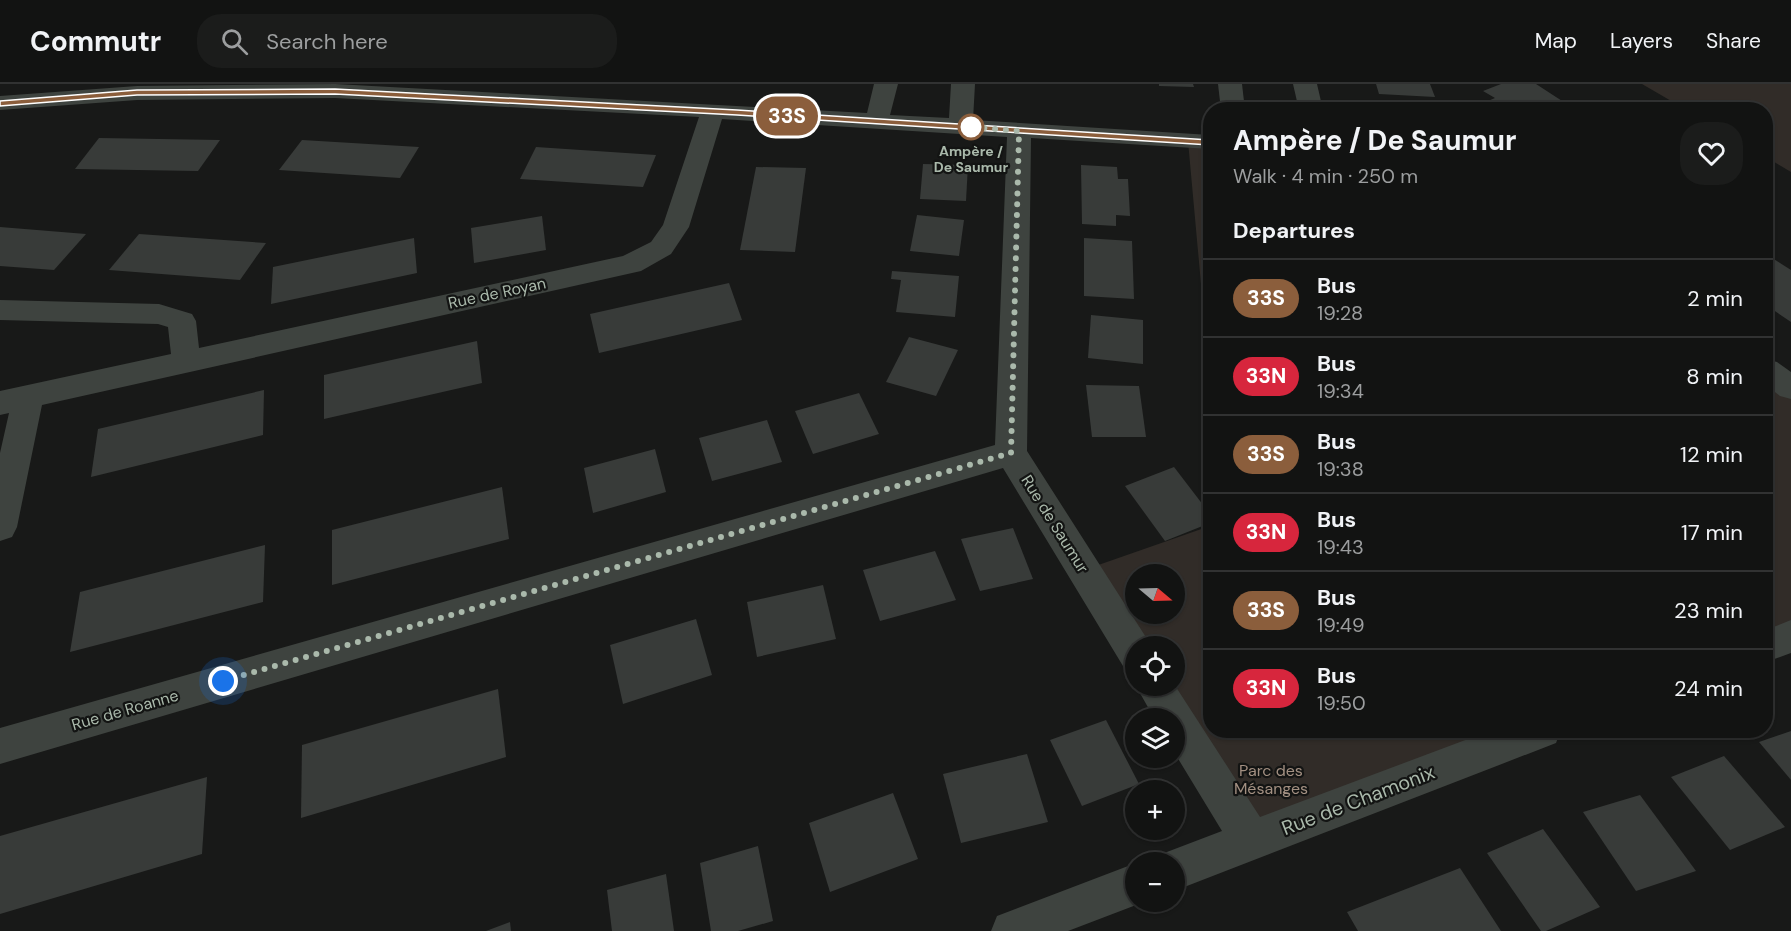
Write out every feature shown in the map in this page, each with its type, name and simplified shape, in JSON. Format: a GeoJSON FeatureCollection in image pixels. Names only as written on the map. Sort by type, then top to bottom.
{"type":"FeatureCollection","features":[{"type":"Feature","properties":{"kind":"street"},"geometry":{"type":"LineString","coordinates":[[611,107],[620,84]]}},
{"type":"Feature","properties":{"kind":"street"},"geometry":{"type":"LineString","coordinates":[[877,121],[886,84]]}},
{"type":"Feature","properties":{"kind":"street"},"geometry":{"type":"LineString","coordinates":[[961,126],[963,84]]}},
{"type":"Feature","properties":{"kind":"street"},"geometry":{"type":"LineString","coordinates":[[1230,84],[1232,102]]}},
{"type":"Feature","properties":{"kind":"street"},"geometry":{"type":"LineString","coordinates":[[1305,84],[1309,102]]}},
{"type":"Feature","properties":{"kind":"street"},"geometry":{"type":"LineString","coordinates":[[0,103],[137,93],[325,91],[524,93],[611,107],[714,111],[1203,142]]}},
{"type":"Feature","properties":{"kind":"street","name":"Rue de Royan"},"geometry":{"type":"LineString","coordinates":[[14,400],[631,264],[661,248],[676,227],[714,111]]}},
{"type":"Feature","properties":{"kind":"street"},"geometry":{"type":"LineString","coordinates":[[1011,453],[1019,131]]}},
{"type":"Feature","properties":{"kind":"street"},"geometry":{"type":"LineString","coordinates":[[0,310],[159,314],[182,321],[186,362]]}},
{"type":"Feature","properties":{"kind":"street"},"geometry":{"type":"LineString","coordinates":[[1773,375],[1791,388]]}},
{"type":"Feature","properties":{"kind":"street"},"geometry":{"type":"LineString","coordinates":[[0,527],[14,400]]}},
{"type":"Feature","properties":{"kind":"street","name":"Rue de Saumur"},"geometry":{"type":"LineString","coordinates":[[1011,453],[1125,636]]}},
{"type":"Feature","properties":{"kind":"street","name":"Rue de Roanne"},"geometry":{"type":"LineString","coordinates":[[0,746],[1011,453]]}},
{"type":"Feature","properties":{"kind":"street"},"geometry":{"type":"LineString","coordinates":[[1773,643],[1791,636]]}},
{"type":"Feature","properties":{"kind":"street"},"geometry":{"type":"LineString","coordinates":[[1161,696],[1251,840]]}},
{"type":"Feature","properties":{"kind":"street","name":"Rue de Chamonix"},"geometry":{"type":"LineString","coordinates":[[1185,866],[1521,738]]}},
{"type":"Feature","properties":{"kind":"street"},"geometry":{"type":"LineString","coordinates":[[1012,931],[1125,888]]}},
{"type":"Feature","properties":{"kind":"green space"},"geometry":{"type":"Polygon","coordinates":[[[1642,84],[1791,84],[1791,172],[1773,161],[1773,102],[1673,102],[1642,84]]]}},
{"type":"Feature","properties":{"kind":"green space"},"geometry":{"type":"Polygon","coordinates":[[[1188,141],[1203,142],[1203,306],[1188,141]]]}},
{"type":"Feature","properties":{"kind":"green space"},"geometry":{"type":"Polygon","coordinates":[[[1773,375],[1791,388],[1791,636],[1773,643],[1773,375]]]}},
{"type":"Feature","properties":{"kind":"green space","name":"Parc des Mésanges"},"geometry":{"type":"Polygon","coordinates":[[[1203,528],[1203,738],[1523,738],[1251,840],[1179,696],[1185,696],[1185,636],[1129,636],[1084,570],[1203,528]]]}},
{"type":"Feature","properties":{"kind":"building"},"geometry":{"type":"Polygon","coordinates":[[[1159,84],[1193,84],[1194,87],[1159,86],[1159,84]]]}},
{"type":"Feature","properties":{"kind":"building"},"geometry":{"type":"Polygon","coordinates":[[[1376,84],[1430,84],[1435,97],[1379,94],[1376,84]]]}},
{"type":"Feature","properties":{"kind":"building"},"geometry":{"type":"Polygon","coordinates":[[[1501,84],[1536,84],[1564,102],[1486,102],[1495,98],[1483,91],[1501,84]]]}},
{"type":"Feature","properties":{"kind":"building"},"geometry":{"type":"Polygon","coordinates":[[[99,138],[220,140],[198,171],[75,169],[99,138]]]}},
{"type":"Feature","properties":{"kind":"building"},"geometry":{"type":"Polygon","coordinates":[[[302,140],[419,147],[400,178],[279,170],[302,140]]]}},
{"type":"Feature","properties":{"kind":"building"},"geometry":{"type":"Polygon","coordinates":[[[536,147],[656,155],[643,187],[520,179],[536,147]]]}},
{"type":"Feature","properties":{"kind":"building"},"geometry":{"type":"Polygon","coordinates":[[[923,164],[968,165],[966,201],[920,199],[923,164]]]}},
{"type":"Feature","properties":{"kind":"building"},"geometry":{"type":"Polygon","coordinates":[[[1081,165],[1117,167],[1118,179],[1128,179],[1130,216],[1116,215],[1116,226],[1082,224],[1081,165]]]}},
{"type":"Feature","properties":{"kind":"building"},"geometry":{"type":"Polygon","coordinates":[[[756,167],[806,168],[795,252],[740,250],[756,167]]]}},
{"type":"Feature","properties":{"kind":"building"},"geometry":{"type":"Polygon","coordinates":[[[917,215],[964,220],[959,256],[910,251],[917,215]]]}},
{"type":"Feature","properties":{"kind":"building"},"geometry":{"type":"Polygon","coordinates":[[[542,216],[546,250],[474,263],[471,228],[542,216]]]}},
{"type":"Feature","properties":{"kind":"building"},"geometry":{"type":"Polygon","coordinates":[[[0,227],[86,234],[54,270],[0,266],[0,227]]]}},
{"type":"Feature","properties":{"kind":"building"},"geometry":{"type":"Polygon","coordinates":[[[139,234],[266,243],[240,280],[109,270],[139,234]]]}},
{"type":"Feature","properties":{"kind":"building"},"geometry":{"type":"Polygon","coordinates":[[[414,238],[417,273],[271,304],[273,267],[414,238]]]}},
{"type":"Feature","properties":{"kind":"building"},"geometry":{"type":"Polygon","coordinates":[[[1084,238],[1132,241],[1134,299],[1084,296],[1084,238]]]}},
{"type":"Feature","properties":{"kind":"building"},"geometry":{"type":"Polygon","coordinates":[[[1773,258],[1791,270],[1791,322],[1773,310],[1773,258]]]}},
{"type":"Feature","properties":{"kind":"building"},"geometry":{"type":"Polygon","coordinates":[[[892,271],[959,276],[955,317],[896,312],[901,280],[891,279],[892,271]]]}},
{"type":"Feature","properties":{"kind":"building"},"geometry":{"type":"Polygon","coordinates":[[[729,283],[742,320],[599,353],[590,314],[729,283]]]}},
{"type":"Feature","properties":{"kind":"building"},"geometry":{"type":"Polygon","coordinates":[[[1091,315],[1143,320],[1143,364],[1088,358],[1091,315]]]}},
{"type":"Feature","properties":{"kind":"building"},"geometry":{"type":"Polygon","coordinates":[[[909,337],[958,350],[936,396],[886,382],[909,337]]]}},
{"type":"Feature","properties":{"kind":"building"},"geometry":{"type":"Polygon","coordinates":[[[477,341],[482,383],[324,419],[324,375],[477,341]]]}},
{"type":"Feature","properties":{"kind":"building"},"geometry":{"type":"Polygon","coordinates":[[[1086,385],[1139,386],[1146,437],[1092,437],[1086,385]]]}},
{"type":"Feature","properties":{"kind":"building"},"geometry":{"type":"Polygon","coordinates":[[[264,390],[263,435],[91,477],[98,429],[264,390]]]}},
{"type":"Feature","properties":{"kind":"building"},"geometry":{"type":"Polygon","coordinates":[[[859,393],[879,434],[813,454],[795,411],[859,393]]]}},
{"type":"Feature","properties":{"kind":"building"},"geometry":{"type":"Polygon","coordinates":[[[767,420],[782,462],[712,481],[699,438],[767,420]]]}},
{"type":"Feature","properties":{"kind":"building"},"geometry":{"type":"Polygon","coordinates":[[[655,449],[666,492],[593,513],[584,468],[655,449]]]}},
{"type":"Feature","properties":{"kind":"building"},"geometry":{"type":"Polygon","coordinates":[[[1174,467],[1203,505],[1203,526],[1165,541],[1125,486],[1174,467]]]}},
{"type":"Feature","properties":{"kind":"building"},"geometry":{"type":"Polygon","coordinates":[[[502,487],[509,539],[332,585],[332,530],[502,487]]]}},
{"type":"Feature","properties":{"kind":"building"},"geometry":{"type":"Polygon","coordinates":[[[1013,528],[1033,579],[980,591],[961,539],[1013,528]]]}},
{"type":"Feature","properties":{"kind":"building"},"geometry":{"type":"Polygon","coordinates":[[[265,545],[263,602],[70,652],[80,592],[265,545]]]}},
{"type":"Feature","properties":{"kind":"building"},"geometry":{"type":"Polygon","coordinates":[[[935,551],[956,600],[880,621],[863,570],[935,551]]]}},
{"type":"Feature","properties":{"kind":"building"},"geometry":{"type":"Polygon","coordinates":[[[823,585],[836,639],[757,657],[747,602],[823,585]]]}},
{"type":"Feature","properties":{"kind":"building"},"geometry":{"type":"Polygon","coordinates":[[[696,619],[712,675],[623,704],[610,645],[696,619]]]}},
{"type":"Feature","properties":{"kind":"building"},"geometry":{"type":"Polygon","coordinates":[[[498,689],[506,757],[301,818],[302,745],[498,689]]]}},
{"type":"Feature","properties":{"kind":"building"},"geometry":{"type":"Polygon","coordinates":[[[1106,720],[1125,757],[1125,768],[1131,768],[1137,780],[1125,780],[1125,789],[1082,806],[1050,740],[1106,720]]]}},
{"type":"Feature","properties":{"kind":"building"},"geometry":{"type":"Polygon","coordinates":[[[1791,731],[1791,780],[1759,742],[1791,731]]]}},
{"type":"Feature","properties":{"kind":"building"},"geometry":{"type":"Polygon","coordinates":[[[1027,754],[1048,822],[961,843],[943,774],[1027,754]]]}},
{"type":"Feature","properties":{"kind":"building"},"geometry":{"type":"Polygon","coordinates":[[[1724,756],[1785,827],[1730,850],[1671,777],[1724,756]]]}},
{"type":"Feature","properties":{"kind":"building"},"geometry":{"type":"Polygon","coordinates":[[[207,777],[202,854],[0,914],[0,836],[207,777]]]}},
{"type":"Feature","properties":{"kind":"building"},"geometry":{"type":"Polygon","coordinates":[[[893,793],[918,859],[830,892],[809,823],[893,793]]]}},
{"type":"Feature","properties":{"kind":"building"},"geometry":{"type":"Polygon","coordinates":[[[1640,795],[1696,871],[1636,891],[1583,812],[1640,795]]]}},
{"type":"Feature","properties":{"kind":"building"},"geometry":{"type":"Polygon","coordinates":[[[1543,829],[1600,907],[1546,931],[1541,931],[1487,853],[1543,829]]]}},
{"type":"Feature","properties":{"kind":"building"},"geometry":{"type":"Polygon","coordinates":[[[758,846],[773,921],[738,931],[711,931],[700,863],[758,846]]]}},
{"type":"Feature","properties":{"kind":"building"},"geometry":{"type":"Polygon","coordinates":[[[1460,868],[1501,931],[1358,931],[1347,912],[1460,868]]]}},
{"type":"Feature","properties":{"kind":"building"},"geometry":{"type":"Polygon","coordinates":[[[666,874],[674,931],[612,931],[607,890],[666,874]]]}},
{"type":"Feature","properties":{"kind":"building"},"geometry":{"type":"Polygon","coordinates":[[[510,922],[511,931],[486,931],[510,922]]]}},
{"type":"Feature","properties":{"kind":"bus line","name":"33S"},"geometry":{"type":"LineString","coordinates":[[0,103],[137,93],[335,91],[1203,142]]}},
{"type":"Feature","properties":{"kind":"place","name":"Ampère / De Saumur"},"geometry":{"type":"Point","coordinates":[971,127]}},
{"type":"Feature","properties":{"kind":"route"},"geometry":{"type":"LineString","coordinates":[[223,681],[1011,453],[1019,131],[971,127]]}}]}
